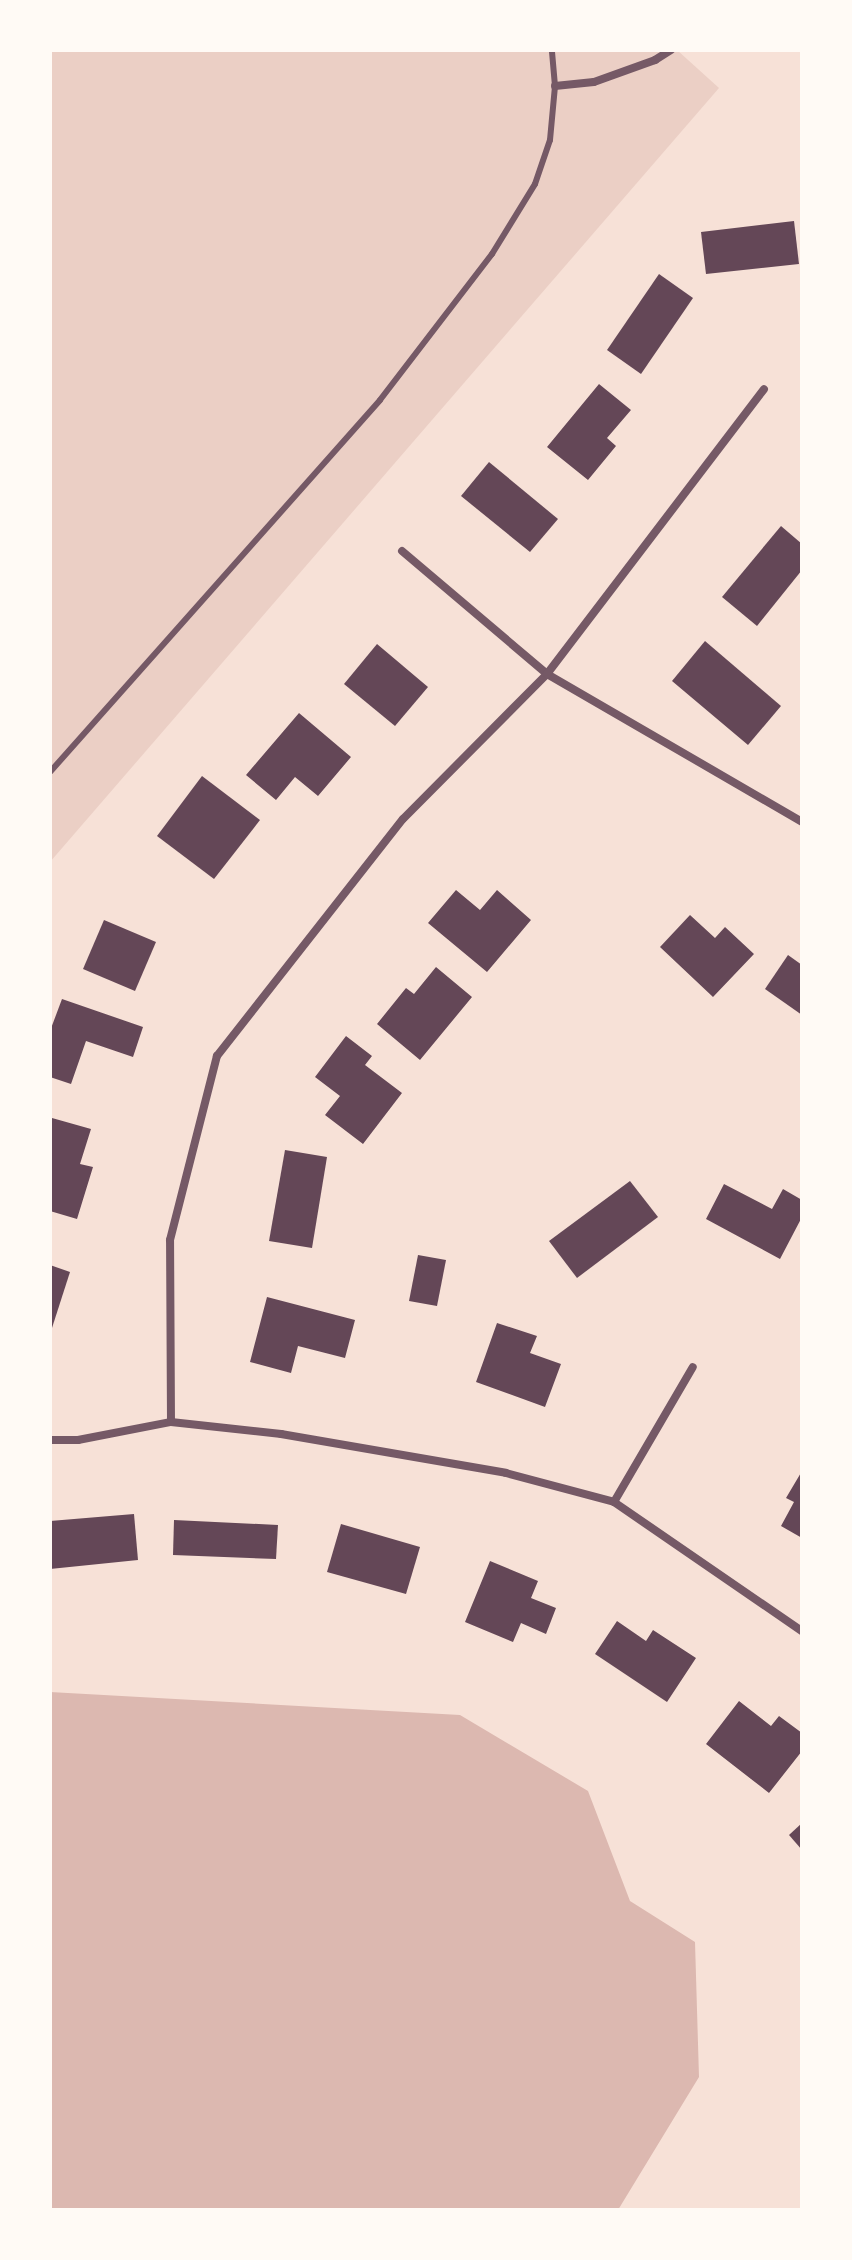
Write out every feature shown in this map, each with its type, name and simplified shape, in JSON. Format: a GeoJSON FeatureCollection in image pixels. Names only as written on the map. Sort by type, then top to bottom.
{"type":"FeatureCollection","features":[{"type":"Feature","properties":{"kind":"street"},"geometry":{"type":"LineString","coordinates":[[555,86],[594,82],[655,60],[671,50]]}},
{"type":"Feature","properties":{"kind":"street"},"geometry":{"type":"LineString","coordinates":[[171,1422],[170,1240],[217,1056],[403,819],[547,674],[764,389]]}},
{"type":"Feature","properties":{"kind":"street"},"geometry":{"type":"LineString","coordinates":[[402,551],[547,674],[802,822]]}},
{"type":"Feature","properties":{"kind":"street"},"geometry":{"type":"LineString","coordinates":[[614,1502],[693,1367]]}},
{"type":"Feature","properties":{"kind":"street"},"geometry":{"type":"LineString","coordinates":[[50,1440],[78,1440],[171,1422],[281,1434],[506,1473],[614,1502],[802,1631]]}},
{"type":"Feature","properties":{"kind":"lane"},"geometry":{"type":"LineString","coordinates":[[50,772],[380,400],[466,290],[535,184],[550,140],[555,86],[552,50]]}},
{"type":"Feature","properties":{"kind":"shaded area"},"geometry":{"type":"Polygon","coordinates":[[[50,50],[677,50],[719,88],[50,862],[50,50]]]}},
{"type":"Feature","properties":{"kind":"shaded area"},"geometry":{"type":"Polygon","coordinates":[[[50,1692],[460,1715],[588,1791],[630,1901],[695,1942],[699,2077],[618,2210],[50,2210],[50,1692]]]}},
{"type":"Feature","properties":{"kind":"building"},"geometry":{"type":"Polygon","coordinates":[[[794,221],[799,264],[706,274],[701,232],[794,221]]]}},
{"type":"Feature","properties":{"kind":"building"},"geometry":{"type":"Polygon","coordinates":[[[659,274],[693,298],[641,374],[607,350],[659,274]]]}},
{"type":"Feature","properties":{"kind":"building"},"geometry":{"type":"Polygon","coordinates":[[[599,384],[631,410],[607,438],[616,446],[588,480],[547,447],[599,384]]]}},
{"type":"Feature","properties":{"kind":"building"},"geometry":{"type":"Polygon","coordinates":[[[489,462],[558,519],[530,552],[461,496],[489,462]]]}},
{"type":"Feature","properties":{"kind":"building"},"geometry":{"type":"Polygon","coordinates":[[[781,526],[802,544],[802,570],[757,626],[722,597],[781,526]]]}},
{"type":"Feature","properties":{"kind":"building"},"geometry":{"type":"Polygon","coordinates":[[[705,641],[781,706],[748,745],[672,681],[705,641]]]}},
{"type":"Feature","properties":{"kind":"building"},"geometry":{"type":"Polygon","coordinates":[[[377,644],[428,687],[395,726],[344,684],[377,644]]]}},
{"type":"Feature","properties":{"kind":"building"},"geometry":{"type":"Polygon","coordinates":[[[299,713],[351,757],[318,796],[295,777],[276,800],[246,775],[299,713]]]}},
{"type":"Feature","properties":{"kind":"building"},"geometry":{"type":"Polygon","coordinates":[[[202,776],[260,820],[214,879],[157,836],[202,776]]]}},
{"type":"Feature","properties":{"kind":"building"},"geometry":{"type":"Polygon","coordinates":[[[456,890],[480,910],[497,890],[531,920],[487,972],[428,923],[456,890]]]}},
{"type":"Feature","properties":{"kind":"building"},"geometry":{"type":"Polygon","coordinates":[[[690,915],[715,938],[725,927],[754,954],[713,997],[660,947],[690,915]]]}},
{"type":"Feature","properties":{"kind":"building"},"geometry":{"type":"Polygon","coordinates":[[[104,920],[156,942],[135,991],[83,969],[104,920]]]}},
{"type":"Feature","properties":{"kind":"building"},"geometry":{"type":"Polygon","coordinates":[[[788,955],[802,965],[802,1015],[765,989],[788,955]]]}},
{"type":"Feature","properties":{"kind":"building"},"geometry":{"type":"Polygon","coordinates":[[[436,967],[472,997],[420,1060],[377,1024],[406,988],[414,994],[436,967]]]}},
{"type":"Feature","properties":{"kind":"building"},"geometry":{"type":"Polygon","coordinates":[[[62,999],[143,1027],[133,1057],[86,1041],[71,1084],[50,1077],[50,1031],[62,999]]]}},
{"type":"Feature","properties":{"kind":"building"},"geometry":{"type":"Polygon","coordinates":[[[346,1036],[372,1056],[365,1065],[402,1093],[363,1144],[325,1115],[340,1096],[315,1077],[346,1036]]]}},
{"type":"Feature","properties":{"kind":"building"},"geometry":{"type":"Polygon","coordinates":[[[52,1118],[91,1129],[80,1164],[93,1167],[77,1219],[50,1211],[52,1118]]]}},
{"type":"Feature","properties":{"kind":"building"},"geometry":{"type":"Polygon","coordinates":[[[285,1150],[327,1157],[312,1248],[269,1241],[285,1150]]]}},
{"type":"Feature","properties":{"kind":"building"},"geometry":{"type":"Polygon","coordinates":[[[630,1181],[658,1217],[577,1278],[549,1241],[630,1181]]]}},
{"type":"Feature","properties":{"kind":"building"},"geometry":{"type":"Polygon","coordinates":[[[724,1184],[772,1209],[783,1189],[802,1200],[802,1217],[780,1259],[706,1219],[724,1184]]]}},
{"type":"Feature","properties":{"kind":"building"},"geometry":{"type":"Polygon","coordinates":[[[418,1255],[446,1260],[437,1306],[409,1301],[418,1255]]]}},
{"type":"Feature","properties":{"kind":"building"},"geometry":{"type":"Polygon","coordinates":[[[50,1265],[70,1272],[51,1331],[50,1331],[50,1265]]]}},
{"type":"Feature","properties":{"kind":"building"},"geometry":{"type":"Polygon","coordinates":[[[267,1297],[355,1320],[345,1358],[298,1346],[291,1373],[250,1362],[267,1297]]]}},
{"type":"Feature","properties":{"kind":"building"},"geometry":{"type":"Polygon","coordinates":[[[497,1323],[537,1336],[530,1353],[561,1364],[545,1407],[476,1382],[497,1323]]]}},
{"type":"Feature","properties":{"kind":"building"},"geometry":{"type":"Polygon","coordinates":[[[802,1471],[802,1538],[781,1526],[794,1502],[786,1498],[802,1471]]]}},
{"type":"Feature","properties":{"kind":"building"},"geometry":{"type":"Polygon","coordinates":[[[134,1514],[138,1560],[50,1569],[50,1521],[134,1514]]]}},
{"type":"Feature","properties":{"kind":"building"},"geometry":{"type":"Polygon","coordinates":[[[174,1520],[278,1525],[276,1559],[173,1555],[174,1520]]]}},
{"type":"Feature","properties":{"kind":"building"},"geometry":{"type":"Polygon","coordinates":[[[341,1524],[420,1547],[406,1594],[327,1572],[341,1524]]]}},
{"type":"Feature","properties":{"kind":"building"},"geometry":{"type":"Polygon","coordinates":[[[490,1561],[538,1581],[531,1598],[556,1608],[546,1634],[521,1623],[513,1642],[465,1622],[490,1561]]]}},
{"type":"Feature","properties":{"kind":"building"},"geometry":{"type":"Polygon","coordinates":[[[617,1621],[646,1641],[653,1630],[696,1658],[667,1702],[595,1654],[617,1621]]]}},
{"type":"Feature","properties":{"kind":"building"},"geometry":{"type":"Polygon","coordinates":[[[739,1701],[771,1726],[779,1716],[802,1733],[802,1751],[769,1793],[706,1744],[739,1701]]]}},
{"type":"Feature","properties":{"kind":"building"},"geometry":{"type":"Polygon","coordinates":[[[802,1823],[802,1850],[789,1835],[802,1823]]]}}]}
